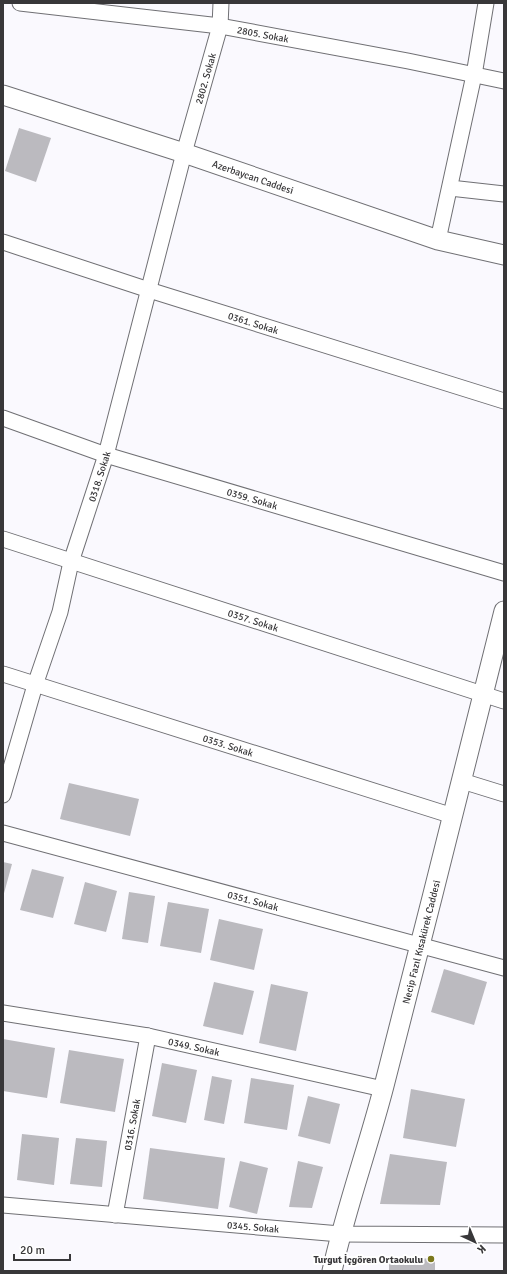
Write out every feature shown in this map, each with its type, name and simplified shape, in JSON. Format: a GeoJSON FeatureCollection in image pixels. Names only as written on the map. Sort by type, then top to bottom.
{"type":"FeatureCollection","features":[{"type":"Feature","properties":{"kind":"street","name":"2805. Sokak"},"geometry":{"type":"LineString","coordinates":[[20,3],[220,26],[408,61],[504,81]]}},
{"type":"Feature","properties":{"kind":"street","name":"2802. Sokak"},"geometry":{"type":"LineString","coordinates":[[184,153],[220,26],[221,3]]}},
{"type":"Feature","properties":{"kind":"street"},"geometry":{"type":"LineString","coordinates":[[438,240],[474,75],[486,3]]}},
{"type":"Feature","properties":{"kind":"street","name":"Azerbaycan Caddesi"},"geometry":{"type":"LineString","coordinates":[[3,95],[184,153],[438,240],[504,255]]}},
{"type":"Feature","properties":{"kind":"street","name":"0318. Sokak"},"geometry":{"type":"LineString","coordinates":[[3,795],[35,685],[60,612],[71,562],[106,455],[184,153]]}},
{"type":"Feature","properties":{"kind":"street"},"geometry":{"type":"LineString","coordinates":[[450,188],[504,194]]}},
{"type":"Feature","properties":{"kind":"street","name":"0361. Sokak"},"geometry":{"type":"LineString","coordinates":[[3,242],[149,290],[504,401]]}},
{"type":"Feature","properties":{"kind":"street","name":"0359. Sokak"},"geometry":{"type":"LineString","coordinates":[[3,418],[106,455],[504,574]]}},
{"type":"Feature","properties":{"kind":"street","name":"0357. Sokak"},"geometry":{"type":"LineString","coordinates":[[3,540],[504,701]]}},
{"type":"Feature","properties":{"kind":"street","name":"Necip Fazıl Kısakürek Caddesi"},"geometry":{"type":"LineString","coordinates":[[332,1271],[340,1234],[383,1089],[504,611]]}},
{"type":"Feature","properties":{"kind":"street","name":"0353. Sokak"},"geometry":{"type":"LineString","coordinates":[[3,674],[453,816]]}},
{"type":"Feature","properties":{"kind":"street"},"geometry":{"type":"LineString","coordinates":[[462,781],[504,794]]}},
{"type":"Feature","properties":{"kind":"street","name":"0351. Sokak"},"geometry":{"type":"LineString","coordinates":[[3,833],[504,968]]}},
{"type":"Feature","properties":{"kind":"street","name":"0349. Sokak"},"geometry":{"type":"LineString","coordinates":[[3,1013],[148,1036],[383,1089]]}},
{"type":"Feature","properties":{"kind":"street","name":"0316. Sokak"},"geometry":{"type":"LineString","coordinates":[[115,1214],[148,1036]]}},
{"type":"Feature","properties":{"kind":"street","name":"0345. Sokak"},"geometry":{"type":"LineString","coordinates":[[3,1205],[340,1234],[504,1235]]}},
{"type":"Feature","properties":{"kind":"building"},"geometry":{"type":"Polygon","coordinates":[[[19,128],[51,138],[36,182],[5,171],[19,128]]]}},
{"type":"Feature","properties":{"kind":"building"},"geometry":{"type":"Polygon","coordinates":[[[69,783],[139,799],[130,836],[60,819],[69,783]]]}},
{"type":"Feature","properties":{"kind":"building"},"geometry":{"type":"Polygon","coordinates":[[[3,862],[12,864],[3,897],[3,862]]]}},
{"type":"Feature","properties":{"kind":"building"},"geometry":{"type":"Polygon","coordinates":[[[32,869],[64,877],[53,918],[20,910],[32,869]]]}},
{"type":"Feature","properties":{"kind":"building"},"geometry":{"type":"Polygon","coordinates":[[[85,882],[117,891],[106,932],[74,924],[85,882]]]}},
{"type":"Feature","properties":{"kind":"building"},"geometry":{"type":"Polygon","coordinates":[[[129,892],[155,896],[148,943],[122,939],[129,892]]]}},
{"type":"Feature","properties":{"kind":"building"},"geometry":{"type":"Polygon","coordinates":[[[168,902],[209,909],[201,953],[160,946],[168,902]]]}},
{"type":"Feature","properties":{"kind":"building"},"geometry":{"type":"Polygon","coordinates":[[[219,919],[263,929],[254,970],[210,960],[219,919]]]}},
{"type":"Feature","properties":{"kind":"building"},"geometry":{"type":"Polygon","coordinates":[[[444,969],[487,982],[474,1025],[431,1012],[444,969]]]}},
{"type":"Feature","properties":{"kind":"building"},"geometry":{"type":"Polygon","coordinates":[[[214,982],[254,991],[243,1035],[203,1026],[214,982]]]}},
{"type":"Feature","properties":{"kind":"building"},"geometry":{"type":"Polygon","coordinates":[[[271,984],[308,992],[296,1051],[259,1043],[271,984]]]}},
{"type":"Feature","properties":{"kind":"building"},"geometry":{"type":"Polygon","coordinates":[[[3,1039],[55,1048],[47,1098],[3,1091],[3,1039]]]}},
{"type":"Feature","properties":{"kind":"building"},"geometry":{"type":"Polygon","coordinates":[[[69,1050],[124,1059],[115,1112],[60,1103],[69,1050]]]}},
{"type":"Feature","properties":{"kind":"building"},"geometry":{"type":"Polygon","coordinates":[[[162,1063],[197,1070],[186,1123],[152,1116],[162,1063]]]}},
{"type":"Feature","properties":{"kind":"building"},"geometry":{"type":"Polygon","coordinates":[[[212,1076],[232,1080],[224,1124],[204,1120],[212,1076]]]}},
{"type":"Feature","properties":{"kind":"building"},"geometry":{"type":"Polygon","coordinates":[[[251,1078],[294,1085],[287,1130],[244,1123],[251,1078]]]}},
{"type":"Feature","properties":{"kind":"building"},"geometry":{"type":"Polygon","coordinates":[[[411,1089],[465,1099],[456,1147],[403,1138],[411,1089]]]}},
{"type":"Feature","properties":{"kind":"building"},"geometry":{"type":"Polygon","coordinates":[[[308,1096],[340,1104],[330,1144],[298,1136],[308,1096]]]}},
{"type":"Feature","properties":{"kind":"building"},"geometry":{"type":"Polygon","coordinates":[[[22,1134],[59,1138],[54,1185],[17,1180],[22,1134]]]}},
{"type":"Feature","properties":{"kind":"building"},"geometry":{"type":"Polygon","coordinates":[[[76,1138],[107,1141],[102,1187],[70,1184],[76,1138]]]}},
{"type":"Feature","properties":{"kind":"building"},"geometry":{"type":"Polygon","coordinates":[[[150,1148],[225,1158],[218,1209],[143,1199],[150,1148]]]}},
{"type":"Feature","properties":{"kind":"building"},"geometry":{"type":"Polygon","coordinates":[[[390,1154],[447,1162],[440,1205],[380,1204],[390,1154]]]}},
{"type":"Feature","properties":{"kind":"building"},"geometry":{"type":"Polygon","coordinates":[[[240,1161],[268,1168],[257,1214],[229,1207],[240,1161]]]}},
{"type":"Feature","properties":{"kind":"building"},"geometry":{"type":"Polygon","coordinates":[[[298,1161],[323,1167],[312,1208],[289,1207],[298,1161]]]}},
{"type":"Feature","properties":{"kind":"building"},"geometry":{"type":"Polygon","coordinates":[[[435,1258],[435,1271],[389,1271],[389,1260],[435,1258]]]}},
{"type":"Feature","properties":{"kind":"place","name":"Turgut İçgören Ortaokulu"},"geometry":{"type":"Point","coordinates":[431,1259]}}]}
